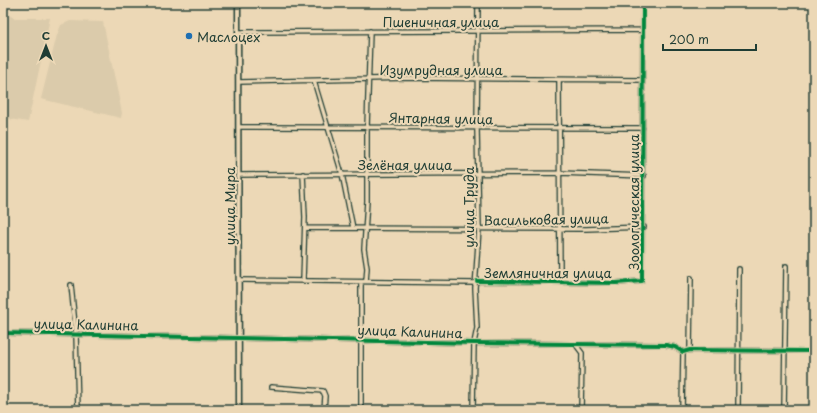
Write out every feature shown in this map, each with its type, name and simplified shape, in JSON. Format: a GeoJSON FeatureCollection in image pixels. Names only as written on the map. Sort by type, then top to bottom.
{"type":"FeatureCollection","features":[{"type":"Feature","properties":{"kind":"main road","name":"улица Мира"},"geometry":{"type":"LineString","coordinates":[[238,3],[240,175],[239,410]]}},
{"type":"Feature","properties":{"kind":"street","name":"улица Труда"},"geometry":{"type":"LineString","coordinates":[[473,410],[474,343],[477,328],[476,282],[479,229],[477,129],[478,3]]}},
{"type":"Feature","properties":{"kind":"street","name":"Зоологическая улица"},"geometry":{"type":"LineString","coordinates":[[642,281],[644,227],[643,3]]}},
{"type":"Feature","properties":{"kind":"street","name":"Пшеничная улица"},"geometry":{"type":"LineString","coordinates":[[238,32],[644,30]]}},
{"type":"Feature","properties":{"kind":"street"},"geometry":{"type":"LineString","coordinates":[[366,281],[367,268],[364,249],[370,31]]}},
{"type":"Feature","properties":{"kind":"street","name":"Изумрудная улица"},"geometry":{"type":"LineString","coordinates":[[238,82],[314,81],[369,78],[643,80]]}},
{"type":"Feature","properties":{"kind":"street"},"geometry":{"type":"LineString","coordinates":[[559,80],[560,282]]}},
{"type":"Feature","properties":{"kind":"street"},"geometry":{"type":"LineString","coordinates":[[314,81],[342,174],[353,228]]}},
{"type":"Feature","properties":{"kind":"street","name":"Янтарная улица"},"geometry":{"type":"LineString","coordinates":[[239,127],[477,129],[643,128]]}},
{"type":"Feature","properties":{"kind":"street","name":"Зелёная улица"},"geometry":{"type":"LineString","coordinates":[[240,175],[560,173],[644,176]]}},
{"type":"Feature","properties":{"kind":"street"},"geometry":{"type":"LineString","coordinates":[[303,281],[305,228],[304,174]]}},
{"type":"Feature","properties":{"kind":"street","name":"Васильковая улица"},"geometry":{"type":"LineString","coordinates":[[305,228],[479,229],[644,227]]}},
{"type":"Feature","properties":{"kind":"street"},"geometry":{"type":"LineString","coordinates":[[784,410],[786,266]]}},
{"type":"Feature","properties":{"kind":"street"},"geometry":{"type":"LineString","coordinates":[[738,410],[739,269]]}},
{"type":"Feature","properties":{"kind":"street"},"geometry":{"type":"LineString","coordinates":[[690,350],[691,278]]}},
{"type":"Feature","properties":{"kind":"street","name":"Земляничная улица"},"geometry":{"type":"LineString","coordinates":[[239,280],[361,282],[642,281]]}},
{"type":"Feature","properties":{"kind":"street"},"geometry":{"type":"LineString","coordinates":[[361,282],[362,410]]}},
{"type":"Feature","properties":{"kind":"street"},"geometry":{"type":"LineString","coordinates":[[72,285],[76,334],[78,410]]}},
{"type":"Feature","properties":{"kind":"street","name":"улица Калинина"},"geometry":{"type":"LineString","coordinates":[[3,333],[576,345],[666,345],[675,346],[683,352]]}},
{"type":"Feature","properties":{"kind":"street"},"geometry":{"type":"LineString","coordinates":[[576,345],[582,353],[581,410]]}},
{"type":"Feature","properties":{"kind":"street"},"geometry":{"type":"LineString","coordinates":[[682,410],[683,352],[690,350],[738,350],[814,352]]}},
{"type":"Feature","properties":{"kind":"street"},"geometry":{"type":"LineString","coordinates":[[271,387],[323,391],[325,396],[324,410]]}},
{"type":"Feature","properties":{"kind":"shaded area"},"geometry":{"type":"Polygon","coordinates":[[[3,8],[6,14],[15,18],[50,18],[28,122],[3,118],[3,8]]]}},
{"type":"Feature","properties":{"kind":"shaded area"},"geometry":{"type":"Polygon","coordinates":[[[70,21],[103,22],[122,113],[121,118],[41,99],[57,35],[61,25],[70,21]]]}},
{"type":"Feature","properties":{"kind":"cycle path"},"geometry":{"type":"LineString","coordinates":[[477,281],[616,283],[642,281],[643,3]]}},
{"type":"Feature","properties":{"kind":"cycle path"},"geometry":{"type":"LineString","coordinates":[[3,333],[474,343],[666,345],[675,347],[683,352],[690,350],[814,351]]}},
{"type":"Feature","properties":{"kind":"place","name":"Маслоцех"},"geometry":{"type":"Point","coordinates":[189,36]}}]}
